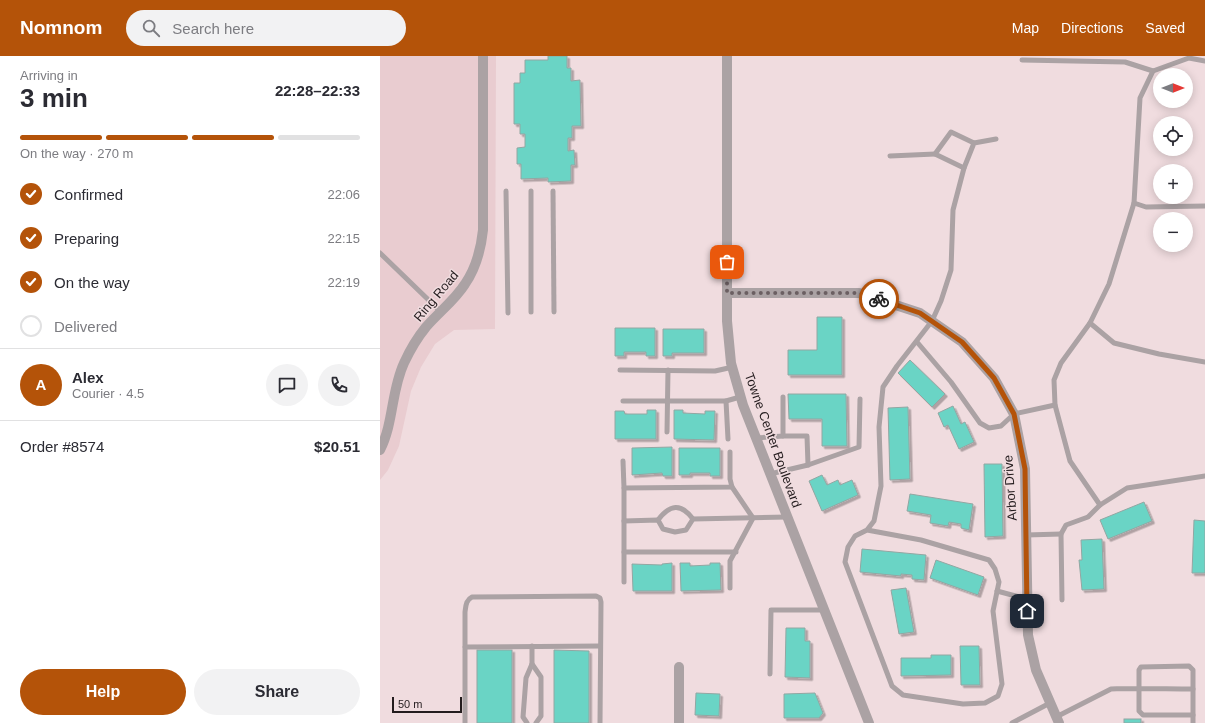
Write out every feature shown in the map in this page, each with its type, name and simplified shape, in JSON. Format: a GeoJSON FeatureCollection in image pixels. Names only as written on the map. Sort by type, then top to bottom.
{"type":"FeatureCollection","features":[{"type":"Feature","properties":{"kind":"street","name":"Ring Road"},"geometry":{"type":"LineString","coordinates":[[381,445],[399,374],[416,339],[464,285],[475,266],[482,242],[483,56]]}},
{"type":"Feature","properties":{"kind":"street","name":"Towne Center Boulevard"},"geometry":{"type":"LineString","coordinates":[[726,56],[727,293],[728,328],[732,367],[740,397],[869,723]]}},
{"type":"Feature","properties":{"kind":"street","name":"Arbor Drive"},"geometry":{"type":"LineString","coordinates":[[727,293],[859,293],[920,313],[962,342],[994,378],[1014,414],[1025,469],[1028,635],[1036,670],[1057,720]]}},
{"type":"Feature","properties":{"kind":"street"},"geometry":{"type":"LineString","coordinates":[[679,667],[679,723]]}},
{"type":"Feature","properties":{"kind":"lane"},"geometry":{"type":"LineString","coordinates":[[1161,68],[1188,58],[1205,61]]}},
{"type":"Feature","properties":{"kind":"lane"},"geometry":{"type":"LineString","coordinates":[[1022,60],[1125,62],[1153,71],[1140,98],[1134,203],[1109,284],[1090,323],[1061,363],[1054,380],[1054,404],[1070,461],[1100,505]]}},
{"type":"Feature","properties":{"kind":"lane"},"geometry":{"type":"LineString","coordinates":[[935,154],[951,132],[974,143],[996,139]]}},
{"type":"Feature","properties":{"kind":"lane"},"geometry":{"type":"LineString","coordinates":[[867,530],[921,540],[988,560],[995,569],[999,582],[993,611],[1002,684],[998,696],[985,703],[963,704],[903,695],[892,686],[845,562],[848,547],[854,536],[867,530],[874,521],[881,486],[879,428],[883,387],[897,366],[932,321],[951,270],[953,210],[964,168],[974,143]]}},
{"type":"Feature","properties":{"kind":"lane"},"geometry":{"type":"LineString","coordinates":[[890,156],[935,154],[964,168]]}},
{"type":"Feature","properties":{"kind":"lane"},"geometry":{"type":"LineString","coordinates":[[506,191],[508,313]]}},
{"type":"Feature","properties":{"kind":"lane"},"geometry":{"type":"LineString","coordinates":[[531,191],[531,312]]}},
{"type":"Feature","properties":{"kind":"lane"},"geometry":{"type":"LineString","coordinates":[[553,191],[554,312]]}},
{"type":"Feature","properties":{"kind":"lane"},"geometry":{"type":"LineString","coordinates":[[1134,203],[1146,207],[1205,206]]}},
{"type":"Feature","properties":{"kind":"lane"},"geometry":{"type":"LineString","coordinates":[[380,253],[441,312]]}},
{"type":"Feature","properties":{"kind":"lane"},"geometry":{"type":"LineString","coordinates":[[1090,323],[1114,343],[1159,354],[1205,362]]}},
{"type":"Feature","properties":{"kind":"lane"},"geometry":{"type":"LineString","coordinates":[[917,342],[951,382],[980,423],[989,428],[1001,426],[1014,414],[1054,404]]}},
{"type":"Feature","properties":{"kind":"lane"},"geometry":{"type":"LineString","coordinates":[[620,370],[715,371],[732,367]]}},
{"type":"Feature","properties":{"kind":"lane"},"geometry":{"type":"LineString","coordinates":[[667,432],[668,370]]}},
{"type":"Feature","properties":{"kind":"lane"},"geometry":{"type":"LineString","coordinates":[[623,401],[726,401],[740,397]]}},
{"type":"Feature","properties":{"kind":"lane"},"geometry":{"type":"LineString","coordinates":[[783,397],[783,436]]}},
{"type":"Feature","properties":{"kind":"lane"},"geometry":{"type":"LineString","coordinates":[[770,474],[808,465],[859,447],[860,399]]}},
{"type":"Feature","properties":{"kind":"lane"},"geometry":{"type":"LineString","coordinates":[[726,401],[728,439]]}},
{"type":"Feature","properties":{"kind":"lane"},"geometry":{"type":"LineString","coordinates":[[756,438],[807,436],[808,465]]}},
{"type":"Feature","properties":{"kind":"lane"},"geometry":{"type":"LineString","coordinates":[[730,452],[730,479],[732,487],[753,518]]}},
{"type":"Feature","properties":{"kind":"lane"},"geometry":{"type":"LineString","coordinates":[[623,461],[624,582]]}},
{"type":"Feature","properties":{"kind":"lane"},"geometry":{"type":"LineString","coordinates":[[1062,600],[1061,534],[1066,525],[1088,517],[1100,505],[1127,488],[1205,476]]}},
{"type":"Feature","properties":{"kind":"lane"},"geometry":{"type":"LineString","coordinates":[[624,488],[732,487]]}},
{"type":"Feature","properties":{"kind":"lane"},"geometry":{"type":"LineString","coordinates":[[658,520],[665,510],[677,507],[686,510],[693,519]]}},
{"type":"Feature","properties":{"kind":"lane"},"geometry":{"type":"LineString","coordinates":[[693,519],[787,517]]}},
{"type":"Feature","properties":{"kind":"lane"},"geometry":{"type":"LineString","coordinates":[[730,588],[730,561],[753,518]]}},
{"type":"Feature","properties":{"kind":"lane"},"geometry":{"type":"LineString","coordinates":[[658,520],[663,529],[675,532],[686,530],[693,519]]}},
{"type":"Feature","properties":{"kind":"lane"},"geometry":{"type":"LineString","coordinates":[[624,521],[658,520]]}},
{"type":"Feature","properties":{"kind":"lane"},"geometry":{"type":"LineString","coordinates":[[1026,535],[1061,534]]}},
{"type":"Feature","properties":{"kind":"lane"},"geometry":{"type":"LineString","coordinates":[[624,552],[736,552]]}},
{"type":"Feature","properties":{"kind":"lane"},"geometry":{"type":"LineString","coordinates":[[997,591],[1027,599]]}},
{"type":"Feature","properties":{"kind":"lane"},"geometry":{"type":"LineString","coordinates":[[465,723],[466,604],[472,597],[596,596],[600,598],[600,723]]}},
{"type":"Feature","properties":{"kind":"lane"},"geometry":{"type":"LineString","coordinates":[[770,674],[771,610],[825,610]]}},
{"type":"Feature","properties":{"kind":"lane"},"geometry":{"type":"LineString","coordinates":[[527,723],[524,717],[526,678],[532,664],[532,646]]}},
{"type":"Feature","properties":{"kind":"lane"},"geometry":{"type":"LineString","coordinates":[[465,647],[600,646]]}},
{"type":"Feature","properties":{"kind":"lane"},"geometry":{"type":"LineString","coordinates":[[532,664],[541,677],[541,716],[536,723]]}},
{"type":"Feature","properties":{"kind":"lane"},"geometry":{"type":"LineString","coordinates":[[1193,715],[1140,714],[1139,689],[1141,667],[1192,667],[1193,689],[1193,715],[1193,723]]}},
{"type":"Feature","properties":{"kind":"lane"},"geometry":{"type":"LineString","coordinates":[[1057,720],[1106,691],[1139,689],[1193,689]]}},
{"type":"Feature","properties":{"kind":"lane"},"geometry":{"type":"LineString","coordinates":[[1012,723],[1050,702]]}},
{"type":"Feature","properties":{"kind":"shaded area"},"geometry":{"type":"Polygon","coordinates":[[[380,56],[496,56],[495,329],[454,330],[435,344],[421,367],[411,391],[399,446],[388,470],[380,480],[380,56]]]}},
{"type":"Feature","properties":{"kind":"building"},"geometry":{"type":"Polygon","coordinates":[[[548,56],[567,56],[567,68],[571,68],[571,81],[580,80],[581,126],[572,126],[572,138],[568,138],[568,151],[574,150],[575,165],[571,165],[571,181],[548,182],[548,178],[521,179],[521,164],[517,164],[517,148],[525,147],[525,134],[520,134],[520,124],[514,124],[514,83],[520,83],[520,73],[525,73],[525,60],[548,60],[548,56]]]}},
{"type":"Feature","properties":{"kind":"building"},"geometry":{"type":"Polygon","coordinates":[[[817,317],[842,317],[842,375],[788,375],[788,350],[817,350],[817,317]]]}},
{"type":"Feature","properties":{"kind":"building"},"geometry":{"type":"Polygon","coordinates":[[[615,328],[655,328],[655,356],[646,356],[646,352],[624,352],[624,356],[615,356],[615,328]]]}},
{"type":"Feature","properties":{"kind":"building"},"geometry":{"type":"Polygon","coordinates":[[[663,329],[704,329],[704,353],[672,353],[672,356],[663,356],[663,329]]]}},
{"type":"Feature","properties":{"kind":"building"},"geometry":{"type":"Polygon","coordinates":[[[910,360],[945,394],[932,407],[898,373],[910,360]]]}},
{"type":"Feature","properties":{"kind":"building"},"geometry":{"type":"Polygon","coordinates":[[[788,394],[846,394],[847,446],[822,446],[822,419],[789,419],[788,394]]]}},
{"type":"Feature","properties":{"kind":"building"},"geometry":{"type":"Polygon","coordinates":[[[953,406],[961,424],[965,422],[974,442],[959,449],[948,425],[944,427],[938,413],[953,406]]]}},
{"type":"Feature","properties":{"kind":"building"},"geometry":{"type":"Polygon","coordinates":[[[908,407],[910,479],[890,480],[888,408],[908,407]]]}},
{"type":"Feature","properties":{"kind":"building"},"geometry":{"type":"Polygon","coordinates":[[[647,410],[656,410],[656,439],[615,439],[615,411],[624,411],[625,414],[647,414],[647,410]]]}},
{"type":"Feature","properties":{"kind":"building"},"geometry":{"type":"Polygon","coordinates":[[[674,410],[683,410],[683,413],[705,414],[705,411],[715,411],[714,440],[674,439],[674,410]]]}},
{"type":"Feature","properties":{"kind":"building"},"geometry":{"type":"Polygon","coordinates":[[[672,447],[672,476],[663,476],[662,473],[632,475],[632,448],[672,447]]]}},
{"type":"Feature","properties":{"kind":"building"},"geometry":{"type":"Polygon","coordinates":[[[679,448],[720,448],[720,476],[710,476],[710,473],[690,473],[690,475],[679,475],[679,448]]]}},
{"type":"Feature","properties":{"kind":"building"},"geometry":{"type":"Polygon","coordinates":[[[984,464],[1002,464],[1003,536],[985,537],[984,464]]]}},
{"type":"Feature","properties":{"kind":"building"},"geometry":{"type":"Polygon","coordinates":[[[822,475],[827,485],[838,480],[840,485],[852,480],[858,495],[822,511],[809,481],[822,475]]]}},
{"type":"Feature","properties":{"kind":"building"},"geometry":{"type":"Polygon","coordinates":[[[910,494],[973,504],[969,530],[961,528],[961,524],[949,522],[948,526],[930,523],[931,515],[907,511],[910,494]]]}},
{"type":"Feature","properties":{"kind":"building"},"geometry":{"type":"Polygon","coordinates":[[[1144,502],[1152,521],[1108,539],[1100,520],[1144,502]]]}},
{"type":"Feature","properties":{"kind":"building"},"geometry":{"type":"Polygon","coordinates":[[[1194,520],[1205,521],[1205,573],[1192,573],[1194,520]]]}},
{"type":"Feature","properties":{"kind":"building"},"geometry":{"type":"Polygon","coordinates":[[[1102,539],[1104,589],[1082,590],[1079,560],[1082,560],[1081,540],[1102,539]]]}},
{"type":"Feature","properties":{"kind":"building"},"geometry":{"type":"Polygon","coordinates":[[[862,549],[926,555],[924,580],[912,579],[912,575],[901,574],[901,576],[860,572],[862,549]]]}},
{"type":"Feature","properties":{"kind":"building"},"geometry":{"type":"Polygon","coordinates":[[[936,560],[984,577],[978,595],[930,578],[936,560]]]}},
{"type":"Feature","properties":{"kind":"building"},"geometry":{"type":"Polygon","coordinates":[[[672,563],[672,591],[633,591],[632,564],[662,565],[672,563]]]}},
{"type":"Feature","properties":{"kind":"building"},"geometry":{"type":"Polygon","coordinates":[[[680,563],[690,563],[690,566],[720,563],[721,590],[681,591],[680,563]]]}},
{"type":"Feature","properties":{"kind":"building"},"geometry":{"type":"Polygon","coordinates":[[[906,588],[914,632],[899,634],[891,590],[906,588]]]}},
{"type":"Feature","properties":{"kind":"building"},"geometry":{"type":"Polygon","coordinates":[[[786,628],[805,628],[805,641],[810,641],[810,678],[785,677],[786,628]]]}},
{"type":"Feature","properties":{"kind":"building"},"geometry":{"type":"Polygon","coordinates":[[[960,646],[979,646],[980,685],[961,685],[960,646]]]}},
{"type":"Feature","properties":{"kind":"building"},"geometry":{"type":"Polygon","coordinates":[[[477,650],[512,650],[512,723],[477,723],[477,650]]]}},
{"type":"Feature","properties":{"kind":"building"},"geometry":{"type":"Polygon","coordinates":[[[554,650],[589,651],[589,723],[554,723],[554,650]]]}},
{"type":"Feature","properties":{"kind":"building"},"geometry":{"type":"Polygon","coordinates":[[[931,655],[951,655],[951,675],[901,676],[901,658],[931,658],[931,655]]]}},
{"type":"Feature","properties":{"kind":"building"},"geometry":{"type":"Polygon","coordinates":[[[696,693],[720,694],[719,716],[695,715],[696,693]]]}},
{"type":"Feature","properties":{"kind":"building"},"geometry":{"type":"Polygon","coordinates":[[[815,693],[823,713],[819,718],[784,718],[784,694],[815,693]]]}},
{"type":"Feature","properties":{"kind":"building"},"geometry":{"type":"Polygon","coordinates":[[[1124,719],[1141,719],[1141,723],[1124,723],[1124,719]]]}},
{"type":"Feature","properties":{"kind":"way so far"},"geometry":{"type":"LineString","coordinates":[[727,262],[727,293],[859,293],[879,299]]}},
{"type":"Feature","properties":{"kind":"route"},"geometry":{"type":"LineString","coordinates":[[879,299],[920,313],[962,342],[994,378],[1014,414],[1025,469],[1027,611]]}}]}
